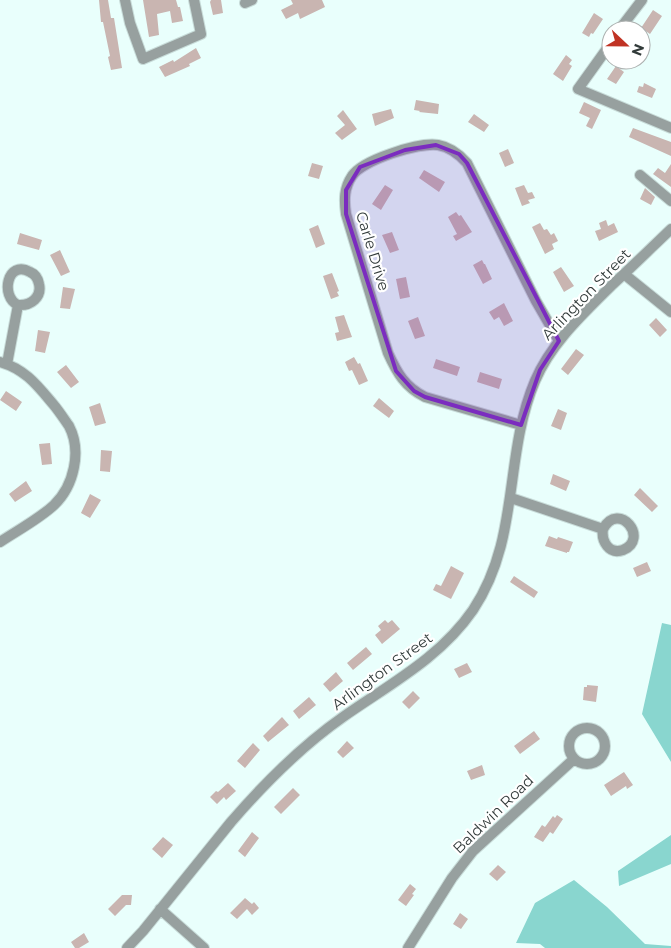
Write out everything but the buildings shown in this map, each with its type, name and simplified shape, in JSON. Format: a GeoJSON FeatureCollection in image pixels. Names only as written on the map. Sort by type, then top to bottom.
{"type":"FeatureCollection","features":[{"type":"Feature","properties":{"kind":"street"},"geometry":{"type":"LineString","coordinates":[[125,0],[130,23],[144,59],[200,34],[194,0]]}},
{"type":"Feature","properties":{"kind":"street"},"geometry":{"type":"LineString","coordinates":[[627,20],[642,0]]}},
{"type":"Feature","properties":{"kind":"street"},"geometry":{"type":"LineString","coordinates":[[601,57],[578,89],[671,128]]}},
{"type":"Feature","properties":{"kind":"street","name":"Carle Drive"},"geometry":{"type":"LineString","coordinates":[[521,425],[425,397],[404,383],[388,353],[346,214],[344,201],[352,176],[371,160],[421,146],[436,145],[459,154],[467,163],[536,301],[559,341]]}},
{"type":"Feature","properties":{"kind":"street"},"geometry":{"type":"LineString","coordinates":[[640,176],[671,201]]}},
{"type":"Feature","properties":{"kind":"street","name":"Arlington Street"},"geometry":{"type":"LineString","coordinates":[[127,948],[246,805],[307,745],[343,716],[420,665],[439,650],[464,623],[483,595],[498,562],[506,531],[513,470],[521,425],[529,397],[540,370],[559,341],[671,229]]}},
{"type":"Feature","properties":{"kind":"street"},"geometry":{"type":"LineString","coordinates":[[624,274],[671,312]]}},
{"type":"Feature","properties":{"kind":"street"},"geometry":{"type":"LineString","coordinates":[[0,542],[56,503],[64,494],[75,460],[71,433],[59,412],[30,378],[19,370],[3,363],[18,305]]}},
{"type":"Feature","properties":{"kind":"street"},"geometry":{"type":"LineString","coordinates":[[511,498],[603,529]]}},
{"type":"Feature","properties":{"kind":"street","name":"Baldwin Road"},"geometry":{"type":"LineString","coordinates":[[408,948],[452,878],[473,851],[574,759]]}},
{"type":"Feature","properties":{"kind":"street"},"geometry":{"type":"LineString","coordinates":[[160,909],[204,948]]}},
{"type":"Feature","properties":{"kind":"highlighted area"},"geometry":{"type":"Polygon","coordinates":[[[436,145],[459,154],[467,163],[559,341],[540,370],[521,425],[425,397],[414,391],[396,371],[346,214],[346,190],[360,167],[405,150],[436,145]]]}},
{"type":"Feature","properties":{"kind":"shaded area"},"geometry":{"type":"Polygon","coordinates":[[[662,623],[671,625],[671,762],[642,714],[662,623]]]}},
{"type":"Feature","properties":{"kind":"shaded area"},"geometry":{"type":"Polygon","coordinates":[[[671,835],[671,864],[619,886],[618,871],[671,835]]]}},
{"type":"Feature","properties":{"kind":"shaded area"},"geometry":{"type":"Polygon","coordinates":[[[574,880],[607,907],[645,944],[671,946],[671,948],[545,948],[540,944],[516,943],[535,903],[574,880]]]}}]}
